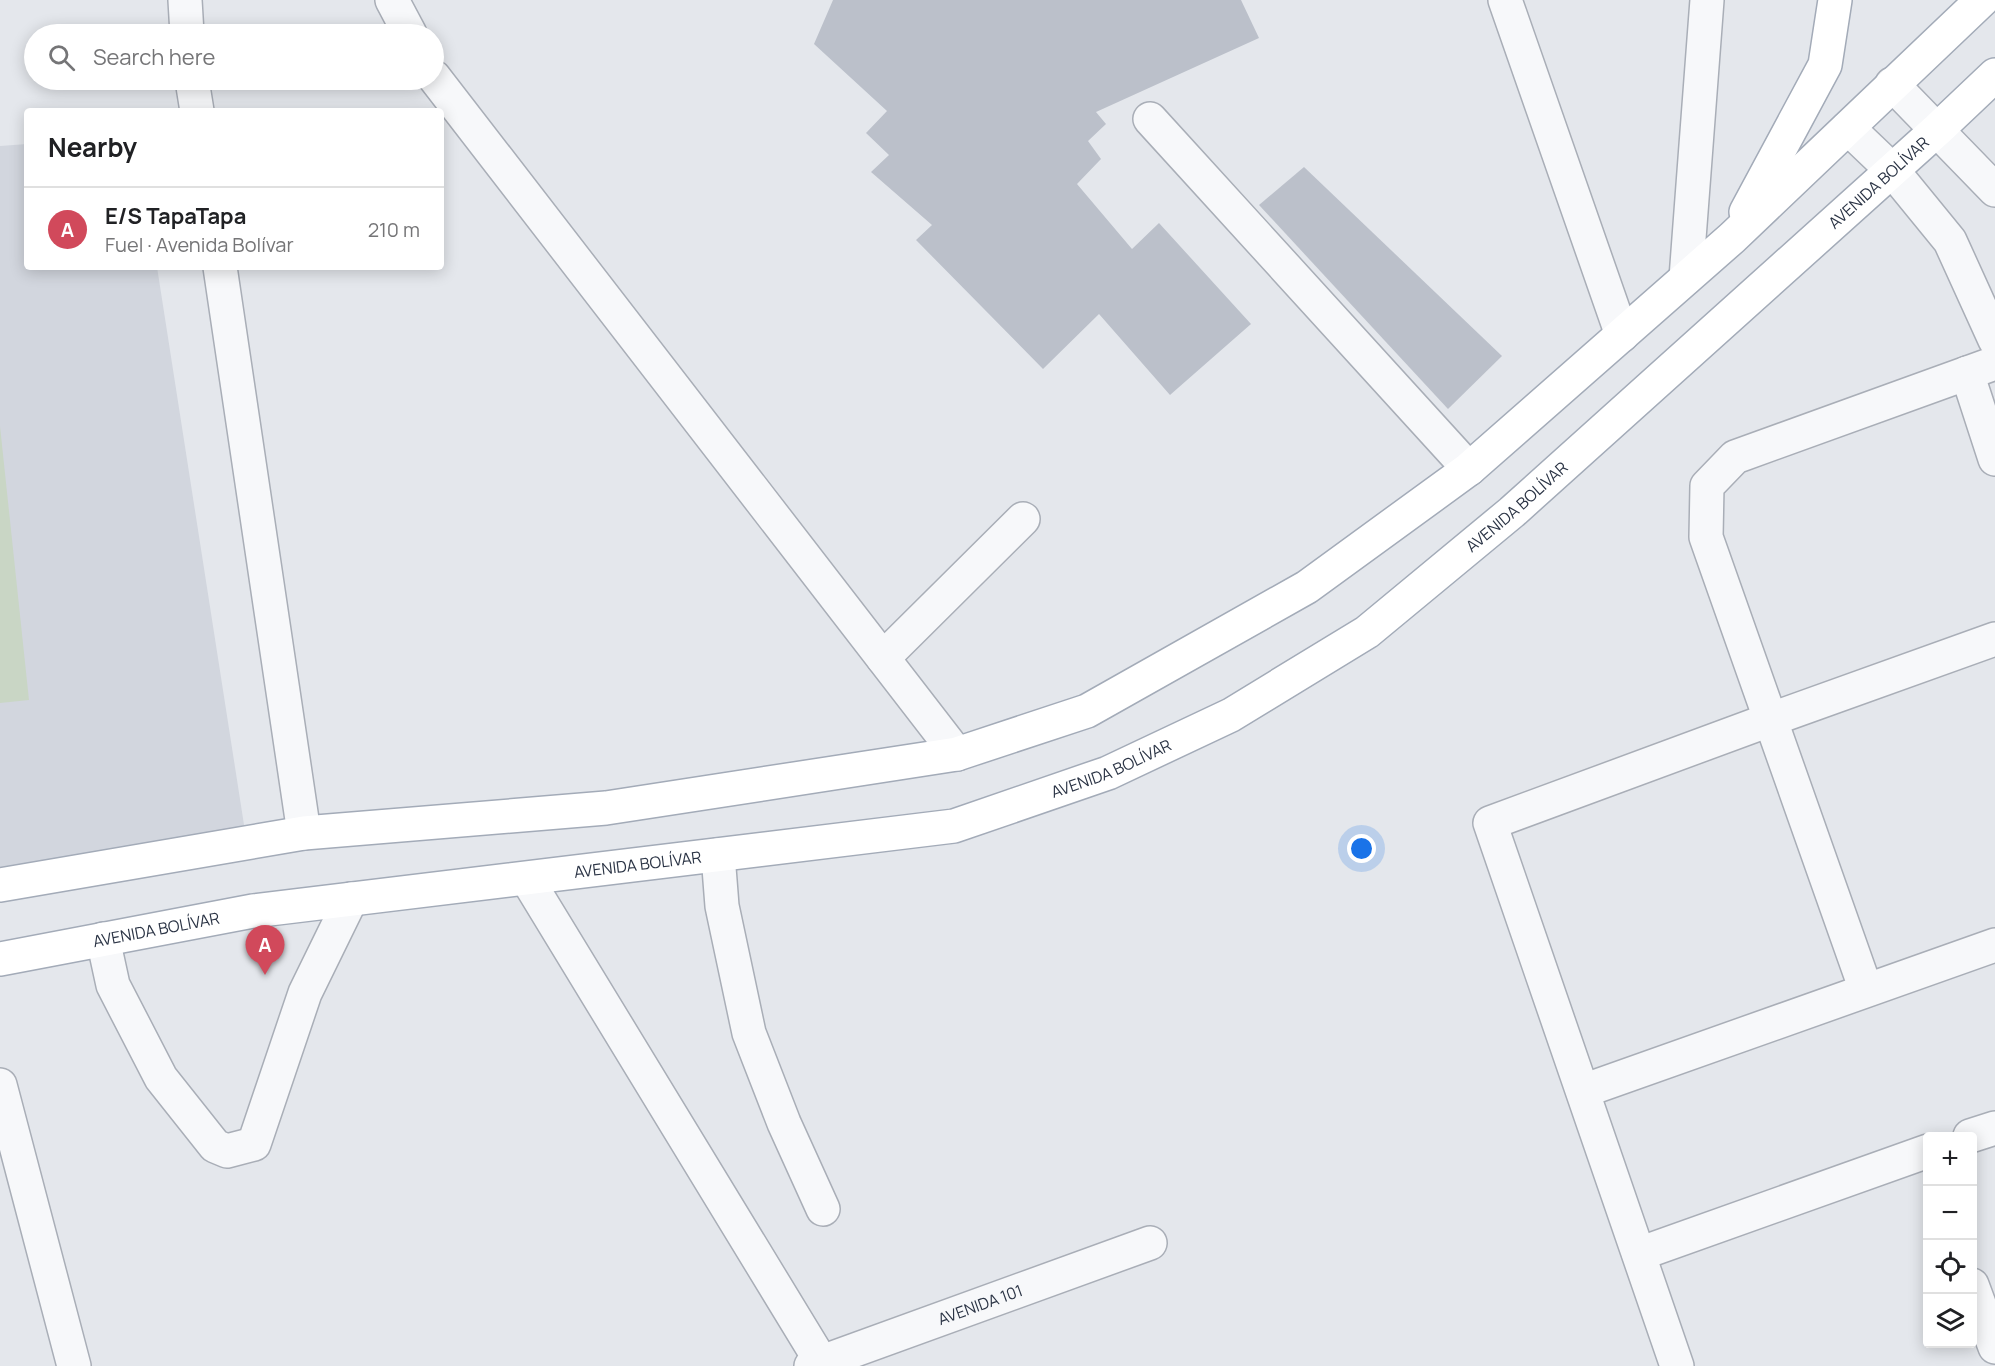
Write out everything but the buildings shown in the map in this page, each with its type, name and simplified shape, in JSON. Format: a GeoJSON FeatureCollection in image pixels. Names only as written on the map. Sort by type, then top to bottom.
{"type":"FeatureCollection","features":[{"type":"Feature","properties":{"kind":"main road"},"geometry":{"type":"LineString","coordinates":[[1732,238],[1825,64],[1835,0]]}},
{"type":"Feature","properties":{"kind":"main road"},"geometry":{"type":"LineString","coordinates":[[0,885],[304,833],[606,808],[957,754],[1087,711],[1307,587],[1469,469],[1732,238],[1982,0]]}},
{"type":"Feature","properties":{"kind":"main road","name":"AVENIDA BOLÍVAR"},"geometry":{"type":"LineString","coordinates":[[0,959],[253,911],[954,826],[1108,773],[1231,715],[1366,632],[1512,513],[1995,75]]}},
{"type":"Feature","properties":{"kind":"street"},"geometry":{"type":"LineString","coordinates":[[184,0],[186,24]]}},
{"type":"Feature","properties":{"kind":"street"},"geometry":{"type":"LineString","coordinates":[[392,0],[405,24]]}},
{"type":"Feature","properties":{"kind":"street"},"geometry":{"type":"LineString","coordinates":[[1505,0],[1622,335]]}},
{"type":"Feature","properties":{"kind":"street"},"geometry":{"type":"LineString","coordinates":[[1686,278],[1708,14],[1707,0]]}},
{"type":"Feature","properties":{"kind":"street"},"geometry":{"type":"LineString","coordinates":[[1892,84],[1995,190]]}},
{"type":"Feature","properties":{"kind":"street"},"geometry":{"type":"LineString","coordinates":[[193,90],[196,108]]}},
{"type":"Feature","properties":{"kind":"street"},"geometry":{"type":"LineString","coordinates":[[444,90],[957,754]]}},
{"type":"Feature","properties":{"kind":"street"},"geometry":{"type":"LineString","coordinates":[[1150,119],[1469,469]]}},
{"type":"Feature","properties":{"kind":"street"},"geometry":{"type":"LineString","coordinates":[[1848,128],[1892,170],[1950,241],[1995,340]]}},
{"type":"Feature","properties":{"kind":"street"},"geometry":{"type":"LineString","coordinates":[[220,270],[304,833]]}},
{"type":"Feature","properties":{"kind":"street"},"geometry":{"type":"LineString","coordinates":[[1866,990],[1706,537],[1707,486],[1735,457],[1981,368],[1995,459]]}},
{"type":"Feature","properties":{"kind":"street"},"geometry":{"type":"LineString","coordinates":[[883,658],[1023,519]]}},
{"type":"Feature","properties":{"kind":"street"},"geometry":{"type":"LineString","coordinates":[[1677,1366],[1490,824],[1995,639]]}},
{"type":"Feature","properties":{"kind":"street"},"geometry":{"type":"LineString","coordinates":[[718,855],[722,906],[749,1033],[784,1123],[823,1209]]}},
{"type":"Feature","properties":{"kind":"street"},"geometry":{"type":"LineString","coordinates":[[527,879],[816,1364]]}},
{"type":"Feature","properties":{"kind":"street"},"geometry":{"type":"LineString","coordinates":[[103,939],[113,985],[161,1078],[215,1146],[227,1151],[254,1144],[305,993],[351,899]]}},
{"type":"Feature","properties":{"kind":"street"},"geometry":{"type":"LineString","coordinates":[[1583,1091],[1995,945]]}},
{"type":"Feature","properties":{"kind":"street"},"geometry":{"type":"LineString","coordinates":[[0,1084],[74,1366]]}},
{"type":"Feature","properties":{"kind":"street"},"geometry":{"type":"LineString","coordinates":[[1977,1134],[1995,1128]]}},
{"type":"Feature","properties":{"kind":"street"},"geometry":{"type":"LineString","coordinates":[[1638,1254],[1923,1155]]}},
{"type":"Feature","properties":{"kind":"street","name":"AVENIDA 101"},"geometry":{"type":"LineString","coordinates":[[816,1364],[1150,1243]]}},
{"type":"Feature","properties":{"kind":"street"},"geometry":{"type":"LineString","coordinates":[[1975,1294],[1995,1347]]}},
{"type":"Feature","properties":{"kind":"shaded area"},"geometry":{"type":"Polygon","coordinates":[[[24,144],[24,270],[157,270],[247,844],[0,902],[0,146],[24,144]]]}},
{"type":"Feature","properties":{"kind":"green space"},"geometry":{"type":"Polygon","coordinates":[[[0,426],[29,700],[0,703],[0,426]]]}},
{"type":"Feature","properties":{"kind":"place","name":"E/S TapaTapa"},"geometry":{"type":"Point","coordinates":[265,975]}}]}
